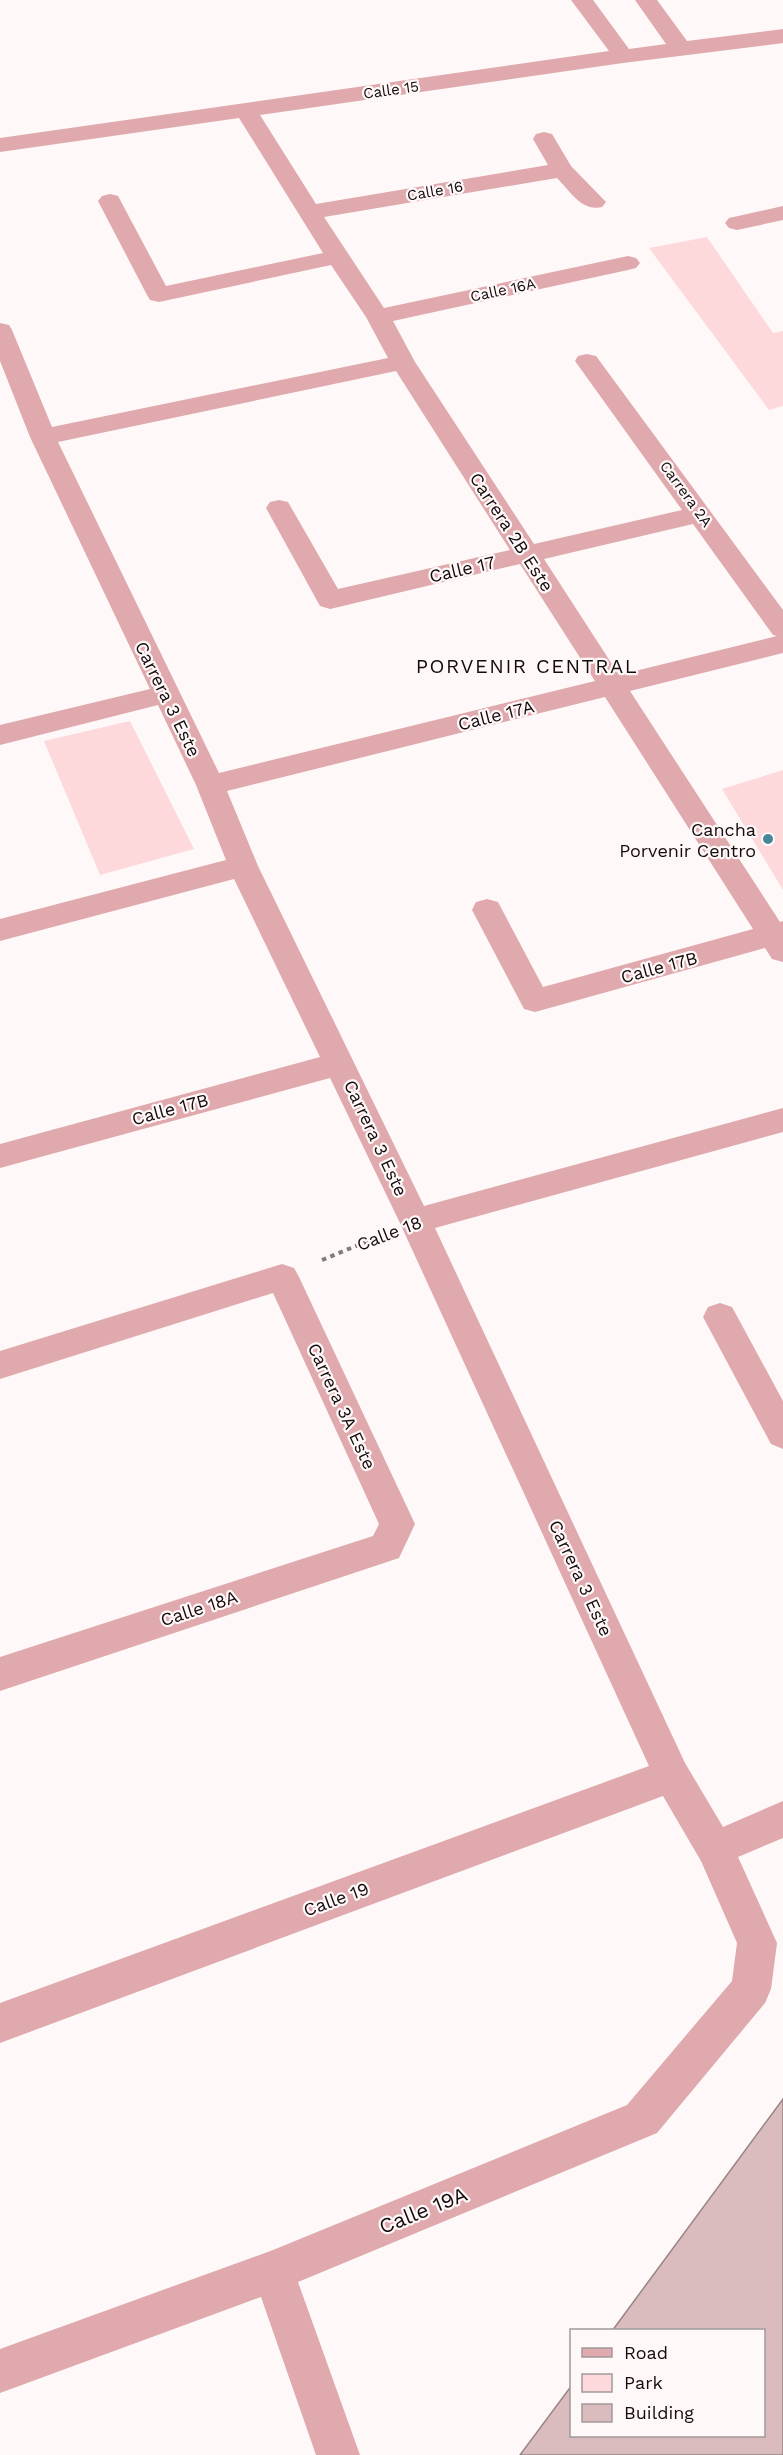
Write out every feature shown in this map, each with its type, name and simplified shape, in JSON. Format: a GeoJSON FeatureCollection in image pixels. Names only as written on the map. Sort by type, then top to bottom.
{"type":"FeatureCollection","features":[{"type":"Feature","properties":{"kind":"street"},"geometry":{"type":"LineString","coordinates":[[582,0],[623,56]]}},
{"type":"Feature","properties":{"kind":"street"},"geometry":{"type":"LineString","coordinates":[[646,0],[681,49]]}},
{"type":"Feature","properties":{"kind":"street","name":"Calle 15"},"geometry":{"type":"LineString","coordinates":[[0,145],[623,56],[783,36]]}},
{"type":"Feature","properties":{"kind":"street","name":"Carrera 2B Este"},"geometry":{"type":"LineString","coordinates":[[246,111],[611,687],[780,939]]}},
{"type":"Feature","properties":{"kind":"street"},"geometry":{"type":"LineString","coordinates":[[544,139],[562,170],[594,202]]}},
{"type":"Feature","properties":{"kind":"street","name":"Calle 16"},"geometry":{"type":"LineString","coordinates":[[309,212],[562,170]]}},
{"type":"Feature","properties":{"kind":"street"},"geometry":{"type":"LineString","coordinates":[[110,201],[159,295],[337,257]]}},
{"type":"Feature","properties":{"kind":"street"},"geometry":{"type":"LineString","coordinates":[[737,223],[783,213]]}},
{"type":"Feature","properties":{"kind":"street","name":"Calle 16A"},"geometry":{"type":"LineString","coordinates":[[378,317],[628,263]]}},
{"type":"Feature","properties":{"kind":"street","name":"Carrera 3 Este"},"geometry":{"type":"LineString","coordinates":[[0,330],[43,437],[210,785],[243,866],[416,1221],[672,1776],[715,1848],[757,1943]]}},
{"type":"Feature","properties":{"kind":"street","name":"Carrera 2A"},"geometry":{"type":"LineString","coordinates":[[587,361],[783,629]]}},
{"type":"Feature","properties":{"kind":"street"},"geometry":{"type":"LineString","coordinates":[[43,437],[403,362]]}},
{"type":"Feature","properties":{"kind":"street","name":"Calle 17"},"geometry":{"type":"LineString","coordinates":[[279,508],[330,600],[700,514]]}},
{"type":"Feature","properties":{"kind":"street","name":"Calle 17A"},"geometry":{"type":"LineString","coordinates":[[210,785],[783,644]]}},
{"type":"Feature","properties":{"kind":"street"},"geometry":{"type":"LineString","coordinates":[[0,735],[166,694]]}},
{"type":"Feature","properties":{"kind":"street"},"geometry":{"type":"LineString","coordinates":[[0,930],[243,866]]}},
{"type":"Feature","properties":{"kind":"street","name":"Calle 17B"},"geometry":{"type":"LineString","coordinates":[[487,909],[535,1001],[780,939]]}},
{"type":"Feature","properties":{"kind":"street","name":"Calle 17B"},"geometry":{"type":"LineString","coordinates":[[0,1156],[340,1063]]}},
{"type":"Feature","properties":{"kind":"street","name":"Calle 18"},"geometry":{"type":"LineString","coordinates":[[416,1221],[783,1120]]}},
{"type":"Feature","properties":{"kind":"street"},"geometry":{"type":"LineString","coordinates":[[0,1365],[282,1276]]}},
{"type":"Feature","properties":{"kind":"street","name":"Carrera 3A Este"},"geometry":{"type":"LineString","coordinates":[[282,1276],[397,1524],[393,1536]]}},
{"type":"Feature","properties":{"kind":"street"},"geometry":{"type":"LineString","coordinates":[[720,1317],[783,1434]]}},
{"type":"Feature","properties":{"kind":"street","name":"Calle 18A"},"geometry":{"type":"LineString","coordinates":[[0,1674],[386,1547],[393,1536]]}},
{"type":"Feature","properties":{"kind":"street","name":"Calle 19"},"geometry":{"type":"LineString","coordinates":[[0,2023],[672,1776]]}},
{"type":"Feature","properties":{"kind":"street"},"geometry":{"type":"LineString","coordinates":[[715,1848],[783,1819]]}},
{"type":"Feature","properties":{"kind":"street","name":"Calle 19A"},"geometry":{"type":"LineString","coordinates":[[0,2371],[273,2271],[642,2119],[751,1989],[757,1943]]}},
{"type":"Feature","properties":{"kind":"street"},"geometry":{"type":"LineString","coordinates":[[273,2271],[338,2455]]}},
{"type":"Feature","properties":{"kind":"path","name":"Calle 18"},"geometry":{"type":"LineString","coordinates":[[282,1276],[416,1221]]}},
{"type":"Feature","properties":{"kind":"green space"},"geometry":{"type":"Polygon","coordinates":[[[707,237],[773,333],[783,331],[783,406],[769,410],[649,248],[707,237]]]}},
{"type":"Feature","properties":{"kind":"green space"},"geometry":{"type":"Polygon","coordinates":[[[130,721],[194,849],[100,875],[44,741],[130,721]]]}},
{"type":"Feature","properties":{"kind":"green space","name":"Cancha Porvenir Centro"},"geometry":{"type":"Polygon","coordinates":[[[783,770],[783,890],[722,789],[783,770]]]}},
{"type":"Feature","properties":{"kind":"building"},"geometry":{"type":"Polygon","coordinates":[[[783,2099],[783,2455],[520,2455],[570,2388],[570,2437],[765,2437],[765,2329],[613,2329],[783,2099]]]}},
{"type":"Feature","properties":{"kind":"place","name":"Cancha Porvenir Centro"},"geometry":{"type":"Point","coordinates":[768,839]}},
{"type":"Feature","properties":{"kind":"district","name":"PORVENIR CENTRAL"},"geometry":{"type":"Point","coordinates":[527,666]}}]}
